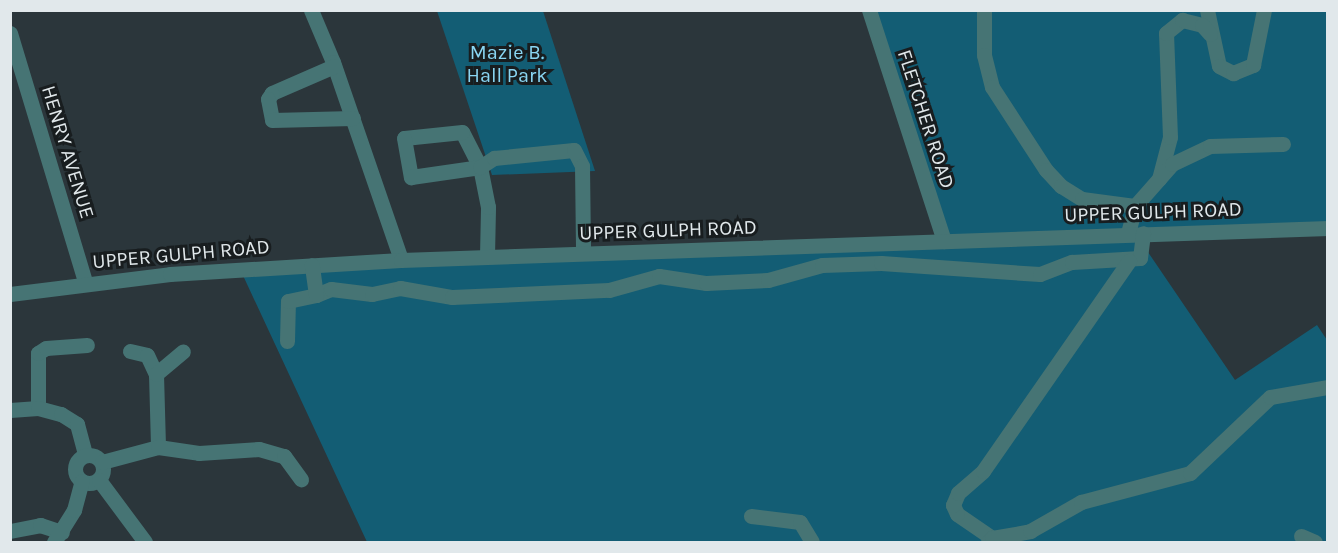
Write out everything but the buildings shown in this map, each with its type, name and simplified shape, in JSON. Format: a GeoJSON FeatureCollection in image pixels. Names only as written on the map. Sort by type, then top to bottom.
{"type":"FeatureCollection","features":[{"type":"Feature","properties":{"kind":"street"},"geometry":{"type":"LineString","coordinates":[[311,10],[334,66],[401,260]]}},
{"type":"Feature","properties":{"kind":"street","name":"FLETCHER ROAD"},"geometry":{"type":"LineString","coordinates":[[868,10],[944,241]]}},
{"type":"Feature","properties":{"kind":"street"},"geometry":{"type":"LineString","coordinates":[[984,10],[984,55],[992,87],[1046,170],[1061,186],[1082,200],[1135,206]]}},
{"type":"Feature","properties":{"kind":"street"},"geometry":{"type":"LineString","coordinates":[[1207,10],[1215,56],[1224,72],[1244,70],[1253,65],[1264,10]]}},
{"type":"Feature","properties":{"kind":"street"},"geometry":{"type":"LineString","coordinates":[[1159,179],[1170,137],[1166,33],[1182,20],[1202,25],[1210,34]]}},
{"type":"Feature","properties":{"kind":"street","name":"HENRY AVENUE"},"geometry":{"type":"LineString","coordinates":[[10,33],[86,284]]}},
{"type":"Feature","properties":{"kind":"street"},"geometry":{"type":"LineString","coordinates":[[334,66],[272,93],[268,99],[272,120],[352,118]]}},
{"type":"Feature","properties":{"kind":"street"},"geometry":{"type":"LineString","coordinates":[[487,256],[488,207],[480,167],[462,132],[404,138],[411,177],[480,167],[495,158],[573,150],[582,166],[583,254]]}},
{"type":"Feature","properties":{"kind":"street"},"geometry":{"type":"LineString","coordinates":[[287,341],[288,302],[331,289],[372,294],[400,288],[453,297],[609,290],[659,276],[706,283],[768,280],[822,266],[881,263],[918,268],[993,268],[1027,275],[1072,262],[1130,261],[1140,258],[1135,206],[1172,164],[1210,146],[1283,144]]}},
{"type":"Feature","properties":{"kind":"street","name":"UPPER GULPH ROAD"},"geometry":{"type":"LineString","coordinates":[[10,294],[86,284],[401,260],[1328,228]]}},
{"type":"Feature","properties":{"kind":"street"},"geometry":{"type":"LineString","coordinates":[[1130,261],[983,471],[958,493],[953,505],[957,514],[990,540],[1030,531],[1081,502],[1190,473],[1270,398],[1328,387]]}},
{"type":"Feature","properties":{"kind":"street"},"geometry":{"type":"LineString","coordinates":[[312,265],[316,295]]}},
{"type":"Feature","properties":{"kind":"street"},"geometry":{"type":"LineString","coordinates":[[38,408],[38,353],[46,348],[87,345]]}},
{"type":"Feature","properties":{"kind":"street"},"geometry":{"type":"LineString","coordinates":[[130,351],[147,356],[156,374],[158,447]]}},
{"type":"Feature","properties":{"kind":"street"},"geometry":{"type":"LineString","coordinates":[[156,374],[183,351]]}},
{"type":"Feature","properties":{"kind":"street"},"geometry":{"type":"LineString","coordinates":[[10,410],[38,408],[61,414],[77,424],[85,454]]}},
{"type":"Feature","properties":{"kind":"street"},"geometry":{"type":"LineString","coordinates":[[102,462],[158,447],[199,453],[271,451],[284,456],[301,479]]}},
{"type":"Feature","properties":{"kind":"street"},"geometry":{"type":"LineString","coordinates":[[85,454],[93,454],[102,462],[104,472],[99,480]]}},
{"type":"Feature","properties":{"kind":"street"},"geometry":{"type":"LineString","coordinates":[[82,482],[75,468],[85,454]]}},
{"type":"Feature","properties":{"kind":"street"},"geometry":{"type":"LineString","coordinates":[[82,482],[99,480]]}},
{"type":"Feature","properties":{"kind":"street"},"geometry":{"type":"LineString","coordinates":[[99,480],[145,543]]}},
{"type":"Feature","properties":{"kind":"street"},"geometry":{"type":"LineString","coordinates":[[10,531],[40,525],[58,537],[82,482]]}},
{"type":"Feature","properties":{"kind":"street"},"geometry":{"type":"LineString","coordinates":[[751,516],[800,522],[812,543]]}},
{"type":"Feature","properties":{"kind":"green space","name":"Mazie B. Hall Park"},"geometry":{"type":"Polygon","coordinates":[[[437,11],[543,11],[595,171],[492,175],[437,11]]]}},
{"type":"Feature","properties":{"kind":"green space"},"geometry":{"type":"Polygon","coordinates":[[[869,11],[1327,11],[1327,228],[1135,233],[1235,380],[1317,325],[1327,340],[1327,542],[367,542],[240,269],[943,241],[869,11]]]}}]}
